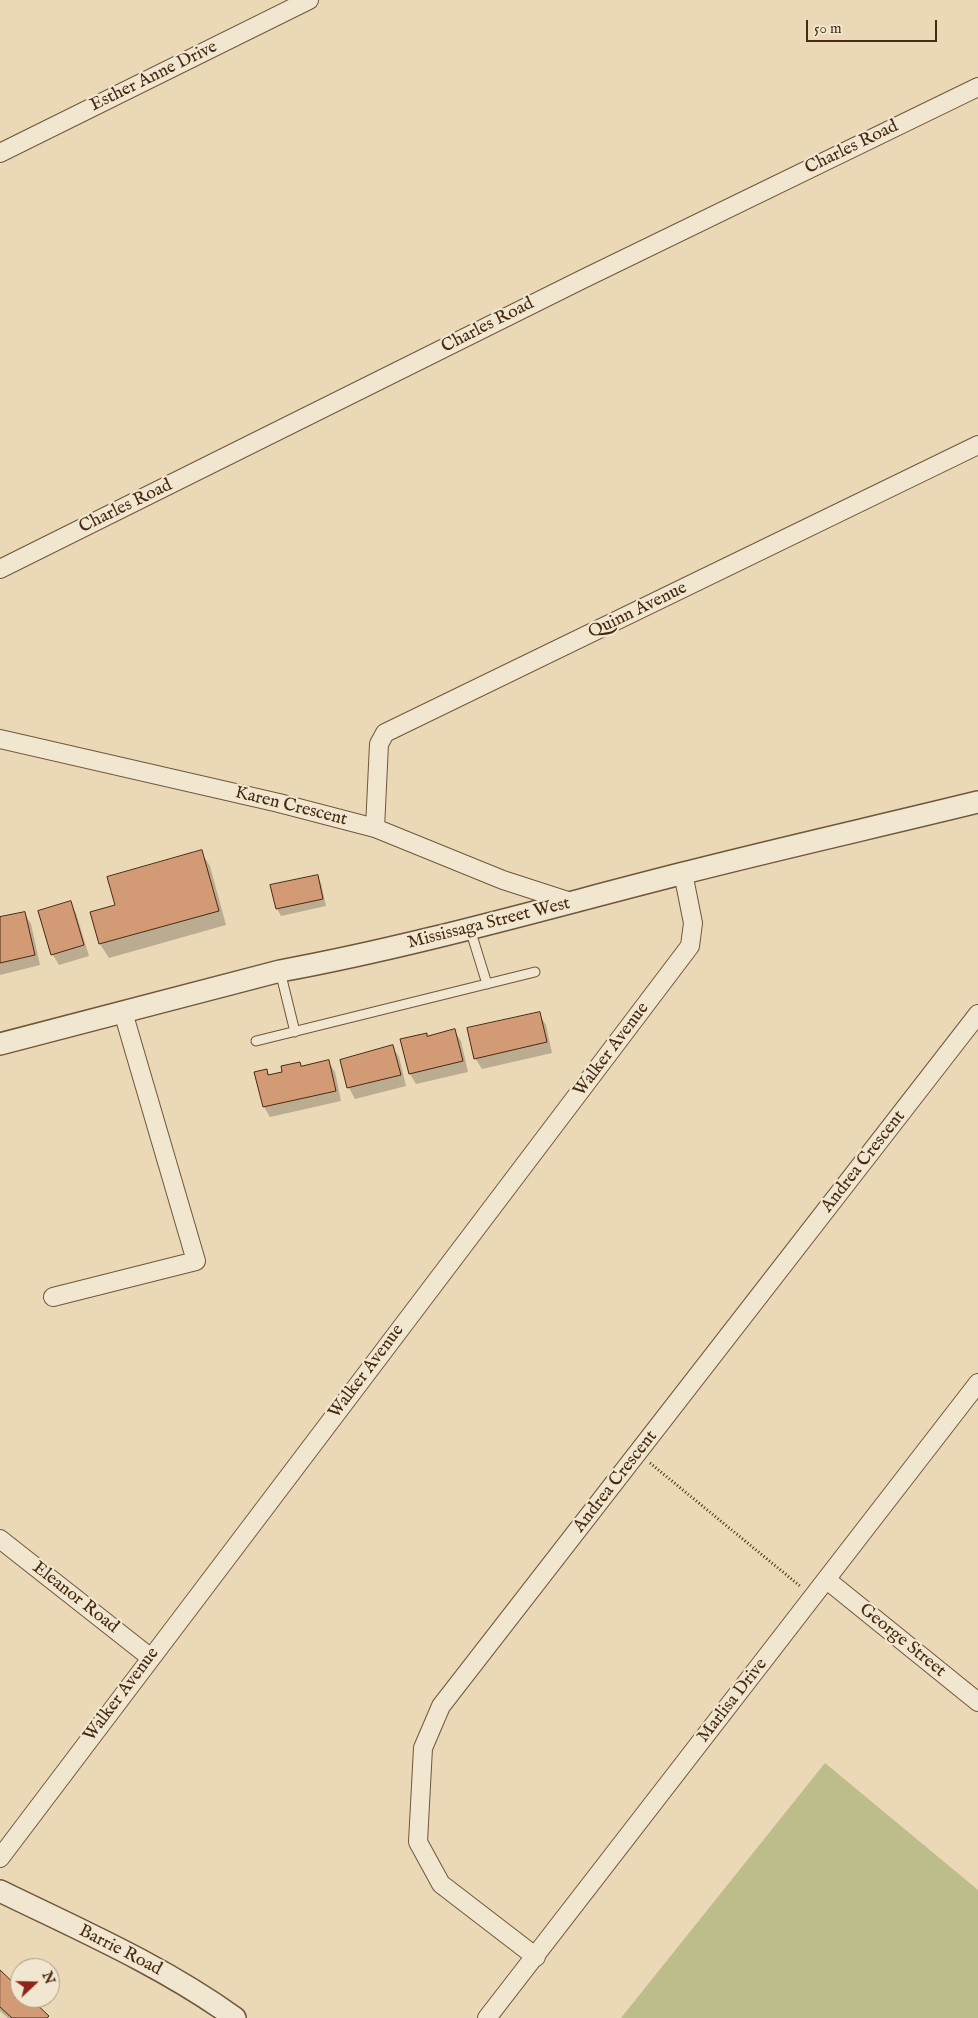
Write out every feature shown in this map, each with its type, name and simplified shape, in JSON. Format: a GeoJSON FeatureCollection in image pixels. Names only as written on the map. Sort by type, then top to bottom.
{"type":"FeatureCollection","features":[{"type":"Feature","properties":{"kind":"street","name":"Esther Anne Drive"},"geometry":{"type":"LineString","coordinates":[[0,153],[309,0]]}},
{"type":"Feature","properties":{"kind":"street","name":"Charles Road"},"geometry":{"type":"LineString","coordinates":[[0,569],[582,279],[978,87]]}},
{"type":"Feature","properties":{"kind":"street","name":"Quinn Avenue"},"geometry":{"type":"LineString","coordinates":[[375,828],[379,744],[385,733],[978,445]]}},
{"type":"Feature","properties":{"kind":"street","name":"Karen Crescent"},"geometry":{"type":"LineString","coordinates":[[0,739],[279,803],[375,828],[503,880],[574,903]]}},
{"type":"Feature","properties":{"kind":"street","name":"Mississaga Street West"},"geometry":{"type":"LineString","coordinates":[[0,1044],[280,971],[325,963],[470,929],[683,873],[978,802]]}},
{"type":"Feature","properties":{"kind":"street","name":"Walker Avenue"},"geometry":{"type":"LineString","coordinates":[[0,1858],[690,946],[693,922],[683,873]]}},
{"type":"Feature","properties":{"kind":"street"},"geometry":{"type":"LineString","coordinates":[[53,1297],[196,1262],[123,1012]]}},
{"type":"Feature","properties":{"kind":"street","name":"Andrea Crescent"},"geometry":{"type":"LineString","coordinates":[[536,1957],[442,1884],[418,1842],[423,1748],[441,1706],[978,1014]]}},
{"type":"Feature","properties":{"kind":"street","name":"Marlisa Drive"},"geometry":{"type":"LineString","coordinates":[[487,2018],[978,1383]]}},
{"type":"Feature","properties":{"kind":"street","name":"Eleanor Road"},"geometry":{"type":"LineString","coordinates":[[0,1539],[151,1658]]}},
{"type":"Feature","properties":{"kind":"street","name":"George Street"},"geometry":{"type":"LineString","coordinates":[[827,1580],[978,1702]]}},
{"type":"Feature","properties":{"kind":"street","name":"Barrie Road"},"geometry":{"type":"LineString","coordinates":[[0,1891],[128,1954],[202,1994],[235,2018]]}},
{"type":"Feature","properties":{"kind":"lane"},"geometry":{"type":"LineString","coordinates":[[470,929],[487,984]]}},
{"type":"Feature","properties":{"kind":"lane"},"geometry":{"type":"LineString","coordinates":[[280,971],[295,1032]]}},
{"type":"Feature","properties":{"kind":"lane"},"geometry":{"type":"LineString","coordinates":[[256,1042],[535,972]]}},
{"type":"Feature","properties":{"kind":"path"},"geometry":{"type":"LineString","coordinates":[[638,1453],[814,1596]]}},
{"type":"Feature","properties":{"kind":"green space"},"geometry":{"type":"Polygon","coordinates":[[[825,1763],[978,1890],[978,2018],[621,2018],[825,1763]]]}},
{"type":"Feature","properties":{"kind":"building"},"geometry":{"type":"Polygon","coordinates":[[[202,850],[219,911],[99,944],[90,912],[115,905],[107,877],[202,850]]]}},
{"type":"Feature","properties":{"kind":"building"},"geometry":{"type":"Polygon","coordinates":[[[318,875],[323,899],[276,909],[270,885],[318,875]]]}},
{"type":"Feature","properties":{"kind":"building"},"geometry":{"type":"Polygon","coordinates":[[[71,901],[84,945],[51,955],[38,911],[71,901]]]}},
{"type":"Feature","properties":{"kind":"building"},"geometry":{"type":"Polygon","coordinates":[[[25,912],[35,955],[0,963],[0,917],[25,912]]]}},
{"type":"Feature","properties":{"kind":"building"},"geometry":{"type":"Polygon","coordinates":[[[540,1012],[547,1042],[474,1059],[467,1028],[540,1012]]]}},
{"type":"Feature","properties":{"kind":"building"},"geometry":{"type":"Polygon","coordinates":[[[455,1029],[463,1061],[409,1074],[400,1039],[427,1033],[427,1036],[455,1029]]]}},
{"type":"Feature","properties":{"kind":"building"},"geometry":{"type":"Polygon","coordinates":[[[393,1045],[401,1075],[347,1088],[340,1060],[393,1045]]]}},
{"type":"Feature","properties":{"kind":"building"},"geometry":{"type":"Polygon","coordinates":[[[329,1060],[336,1091],[263,1107],[254,1072],[267,1069],[268,1075],[282,1072],[281,1066],[300,1062],[301,1066],[329,1060]]]}},
{"type":"Feature","properties":{"kind":"building"},"geometry":{"type":"Polygon","coordinates":[[[0,1970],[10,1980],[10,2008],[41,2008],[49,2016],[47,2018],[12,2018],[0,2007],[0,1970]]]}}]}
